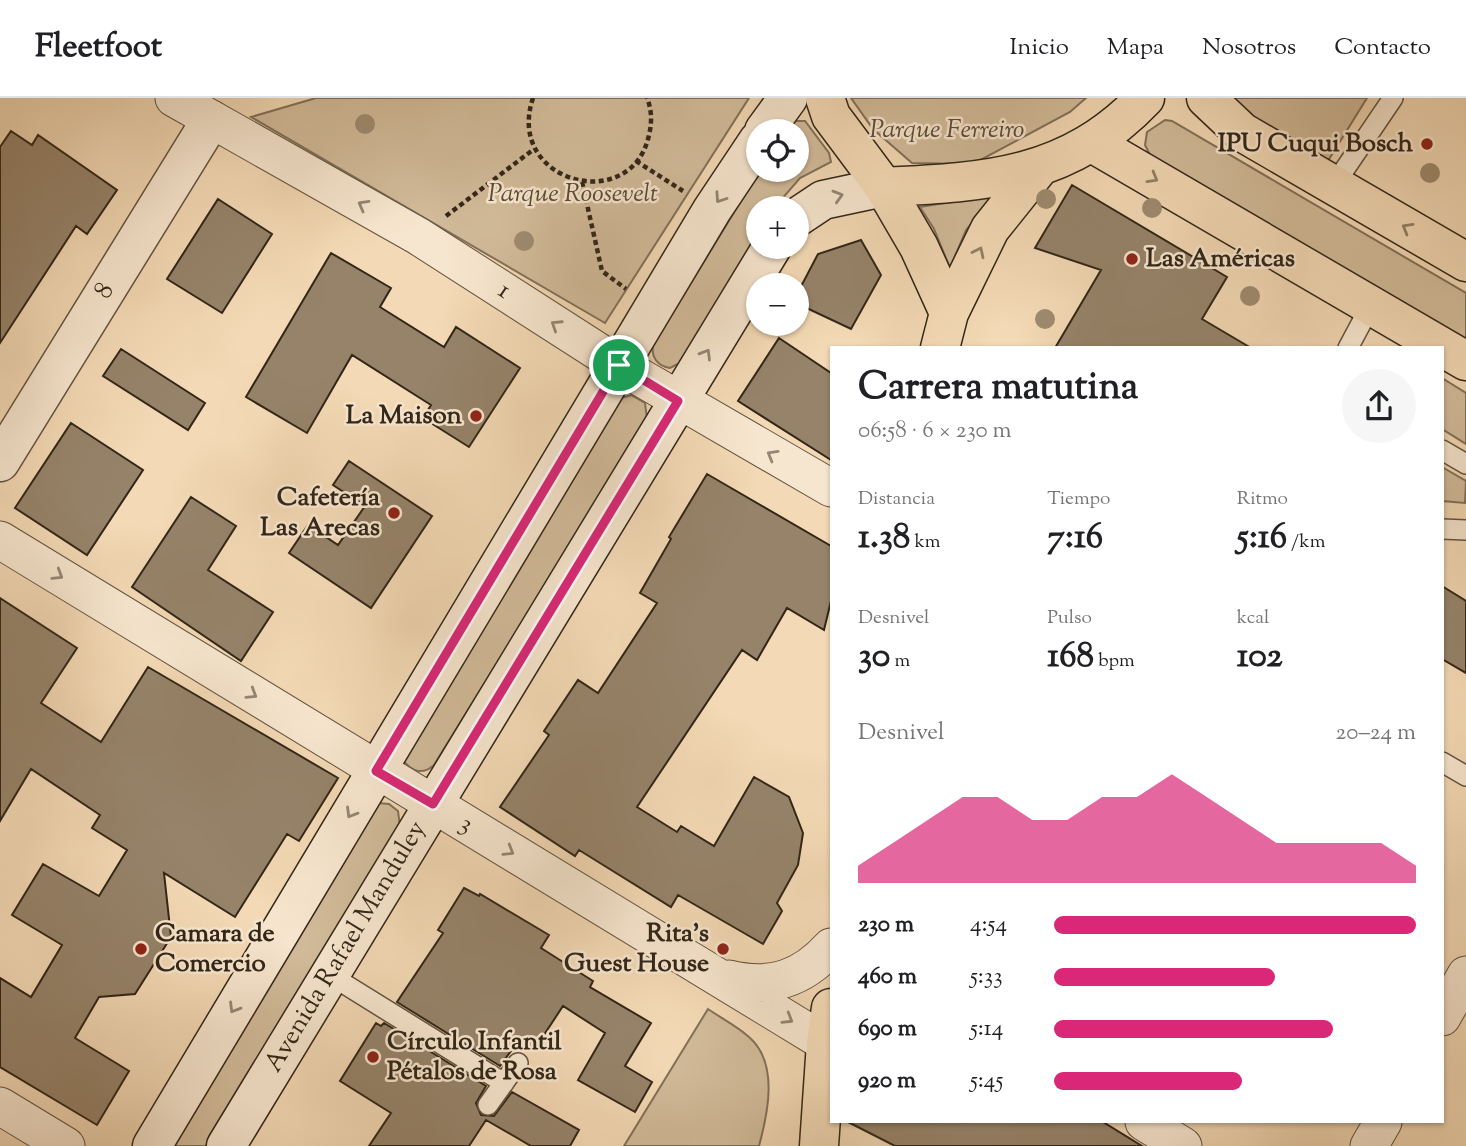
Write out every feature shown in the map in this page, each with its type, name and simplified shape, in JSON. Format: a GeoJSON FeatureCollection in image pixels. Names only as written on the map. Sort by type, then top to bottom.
{"type":"FeatureCollection","features":[{"type":"Feature","properties":{"kind":"main road"},"geometry":{"type":"LineString","coordinates":[[773,119],[788,98]]}},
{"type":"Feature","properties":{"kind":"main road"},"geometry":{"type":"LineString","coordinates":[[825,98],[831,116],[884,187],[919,247],[944,331]]}},
{"type":"Feature","properties":{"kind":"main road"},"geometry":{"type":"LineString","coordinates":[[809,209],[823,200],[884,187],[961,183],[1038,169],[1094,144],[1145,98]]}},
{"type":"Feature","properties":{"kind":"main road"},"geometry":{"type":"LineString","coordinates":[[1206,98],[1242,132],[1466,262]]}},
{"type":"Feature","properties":{"kind":"main road","name":"8"},"geometry":{"type":"LineString","coordinates":[[0,462],[211,120]]}},
{"type":"Feature","properties":{"kind":"main road"},"geometry":{"type":"LineString","coordinates":[[1094,144],[1441,346]]}},
{"type":"Feature","properties":{"kind":"main road"},"geometry":{"type":"LineString","coordinates":[[152,1146],[712,210],[746,159]]}},
{"type":"Feature","properties":{"kind":"main road"},"geometry":{"type":"LineString","coordinates":[[944,331],[990,229],[1038,169]]}},
{"type":"Feature","properties":{"kind":"main road","name":"Avenida Rafael Manduley"},"geometry":{"type":"LineString","coordinates":[[226,1146],[765,259]]}},
{"type":"Feature","properties":{"kind":"main road"},"geometry":{"type":"LineString","coordinates":[[1444,348],[1466,361]]}},
{"type":"Feature","properties":{"kind":"main road"},"geometry":{"type":"LineString","coordinates":[[813,1136],[828,1025]]}},
{"type":"Feature","properties":{"kind":"street","name":"1"},"geometry":{"type":"LineString","coordinates":[[174,98],[418,236],[619,365],[830,487]]}},
{"type":"Feature","properties":{"kind":"street","name":"3"},"geometry":{"type":"LineString","coordinates":[[0,540],[715,975],[828,1025]]}},
{"type":"Feature","properties":{"kind":"street"},"geometry":{"type":"LineString","coordinates":[[715,975],[753,985],[783,982],[815,965],[830,948]]}},
{"type":"Feature","properties":{"kind":"street"},"geometry":{"type":"LineString","coordinates":[[0,1106],[66,1146]]}},
{"type":"Feature","properties":{"kind":"street"},"geometry":{"type":"LineString","coordinates":[[1146,1123],[1183,1146]]}},
{"type":"Feature","properties":{"kind":"street"},"geometry":{"type":"LineString","coordinates":[[1369,1146],[1382,1123]]}},
{"type":"Feature","properties":{"kind":"lane"},"geometry":{"type":"LineString","coordinates":[[1334,185],[1393,98]]}},
{"type":"Feature","properties":{"kind":"lane"},"geometry":{"type":"LineString","coordinates":[[1349,346],[1371,305]]}},
{"type":"Feature","properties":{"kind":"lane"},"geometry":{"type":"LineString","coordinates":[[1444,451],[1466,464]]}},
{"type":"Feature","properties":{"kind":"lane"},"geometry":{"type":"LineString","coordinates":[[1444,529],[1466,530]]}},
{"type":"Feature","properties":{"kind":"lane"},"geometry":{"type":"LineString","coordinates":[[1444,763],[1466,776]]}},
{"type":"Feature","properties":{"kind":"lane"},"geometry":{"type":"LineString","coordinates":[[330,975],[504,1083]]}},
{"type":"Feature","properties":{"kind":"lane"},"geometry":{"type":"LineString","coordinates":[[488,1105],[518,1063]]}},
{"type":"Feature","properties":{"kind":"path"},"geometry":{"type":"LineString","coordinates":[[533,98],[529,111],[529,130],[534,149],[546,165],[562,176],[582,182],[602,181],[621,174],[636,161],[647,143],[652,122],[647,98]]}},
{"type":"Feature","properties":{"kind":"path"},"geometry":{"type":"LineString","coordinates":[[418,236],[534,149]]}},
{"type":"Feature","properties":{"kind":"path"},"geometry":{"type":"LineString","coordinates":[[636,161],[712,210]]}},
{"type":"Feature","properties":{"kind":"path"},"geometry":{"type":"LineString","coordinates":[[582,182],[602,271],[653,309]]}},
{"type":"Feature","properties":{"kind":"green space","name":"Parque Roosevelt"},"geometry":{"type":"Polygon","coordinates":[[[316,98],[749,98],[605,323],[251,117],[316,98]]]}},
{"type":"Feature","properties":{"kind":"green space","name":"Parque Ferreiro"},"geometry":{"type":"Polygon","coordinates":[[[851,98],[1086,98],[1070,112],[973,164],[912,163],[873,129],[851,98]]]}},
{"type":"Feature","properties":{"kind":"green space"},"geometry":{"type":"Polygon","coordinates":[[[1220,98],[1367,98],[1326,164],[1220,98]]]}},
{"type":"Feature","properties":{"kind":"green space"},"geometry":{"type":"Polygon","coordinates":[[[1165,120],[1172,121],[1466,293],[1466,342],[1151,157],[1145,145],[1147,132],[1165,120]]]}},
{"type":"Feature","properties":{"kind":"green space"},"geometry":{"type":"Polygon","coordinates":[[[809,126],[829,153],[831,162],[809,173],[809,126]]]}},
{"type":"Feature","properties":{"kind":"green space"},"geometry":{"type":"Polygon","coordinates":[[[753,182],[797,182],[784,196],[746,196],[746,255],[680,363],[670,368],[656,361],[653,345],[753,182]]]}},
{"type":"Feature","properties":{"kind":"green space"},"geometry":{"type":"Polygon","coordinates":[[[995,195],[966,230],[950,268],[934,229],[920,207],[995,195]]]}},
{"type":"Feature","properties":{"kind":"green space"},"geometry":{"type":"Polygon","coordinates":[[[1444,379],[1466,393],[1466,444],[1444,430],[1444,379]]]}},
{"type":"Feature","properties":{"kind":"green space"},"geometry":{"type":"Polygon","coordinates":[[[631,395],[645,403],[647,419],[434,765],[422,771],[411,768],[404,761],[621,398],[631,395]]]}},
{"type":"Feature","properties":{"kind":"green space"},"geometry":{"type":"Polygon","coordinates":[[[1444,468],[1466,481],[1465,503],[1444,501],[1444,468]]]}},
{"type":"Feature","properties":{"kind":"green space"},"geometry":{"type":"Polygon","coordinates":[[[378,803],[389,804],[398,811],[400,827],[206,1146],[173,1146],[378,803]]]}},
{"type":"Feature","properties":{"kind":"green space"},"geometry":{"type":"Polygon","coordinates":[[[708,1009],[749,1037],[764,1060],[769,1089],[759,1146],[624,1146],[708,1009]]]}},
{"type":"Feature","properties":{"kind":"building"},"geometry":{"type":"Polygon","coordinates":[[[11,131],[32,145],[38,135],[117,190],[87,234],[76,226],[0,343],[0,147],[11,131]]]}},
{"type":"Feature","properties":{"kind":"building","name":"Las Américas"},"geometry":{"type":"Polygon","coordinates":[[[1072,185],[1227,277],[1202,319],[1248,346],[1056,346],[1101,270],[1035,248],[1072,185]]]}},
{"type":"Feature","properties":{"kind":"building"},"geometry":{"type":"Polygon","coordinates":[[[218,199],[272,234],[222,313],[167,279],[218,199]]]}},
{"type":"Feature","properties":{"kind":"building"},"geometry":{"type":"Polygon","coordinates":[[[861,240],[881,275],[851,329],[809,309],[808,273],[818,254],[861,240]]]}},
{"type":"Feature","properties":{"kind":"building"},"geometry":{"type":"Polygon","coordinates":[[[331,253],[391,288],[380,307],[444,347],[456,327],[520,368],[469,447],[423,418],[431,405],[352,355],[307,433],[246,397],[331,253]]]}},
{"type":"Feature","properties":{"kind":"building"},"geometry":{"type":"Polygon","coordinates":[[[779,338],[830,372],[830,459],[738,401],[779,338]]]}},
{"type":"Feature","properties":{"kind":"building"},"geometry":{"type":"Polygon","coordinates":[[[121,349],[205,403],[188,430],[103,376],[121,349]]]}},
{"type":"Feature","properties":{"kind":"building"},"geometry":{"type":"Polygon","coordinates":[[[71,423],[143,470],[87,555],[15,508],[71,423]]]}},
{"type":"Feature","properties":{"kind":"building"},"geometry":{"type":"Polygon","coordinates":[[[349,461],[432,516],[371,608],[289,553],[308,525],[338,545],[365,506],[333,485],[349,461]]]}},
{"type":"Feature","properties":{"kind":"building"},"geometry":{"type":"Polygon","coordinates":[[[707,474],[830,545],[830,605],[824,630],[787,608],[757,660],[742,650],[637,807],[677,832],[681,826],[714,846],[754,777],[789,797],[803,833],[798,865],[777,903],[782,911],[763,944],[678,895],[671,907],[579,850],[575,856],[500,807],[549,735],[544,731],[578,680],[598,693],[657,603],[640,593],[671,539],[669,537],[707,474]]]}},
{"type":"Feature","properties":{"kind":"building"},"geometry":{"type":"Polygon","coordinates":[[[191,497],[236,526],[208,570],[273,612],[241,661],[132,587],[191,497]]]}},
{"type":"Feature","properties":{"kind":"building"},"geometry":{"type":"Polygon","coordinates":[[[1444,587],[1466,601],[1466,673],[1444,660],[1444,587]]]}},
{"type":"Feature","properties":{"kind":"building"},"geometry":{"type":"Polygon","coordinates":[[[0,598],[77,648],[41,703],[101,742],[148,667],[338,778],[299,841],[287,834],[235,917],[164,873],[171,937],[135,994],[99,997],[75,1038],[129,1071],[97,1125],[0,1067],[0,978],[31,997],[62,945],[12,915],[43,864],[99,896],[127,850],[92,828],[100,815],[31,769],[0,821],[0,598]]]}},
{"type":"Feature","properties":{"kind":"building"},"geometry":{"type":"Polygon","coordinates":[[[464,888],[479,896],[480,894],[549,935],[541,948],[593,981],[590,987],[651,1023],[625,1066],[652,1082],[635,1112],[578,1080],[605,1033],[563,1006],[534,1050],[519,1040],[500,1066],[397,1002],[443,933],[438,930],[464,888]]]}},
{"type":"Feature","properties":{"kind":"building"},"geometry":{"type":"Polygon","coordinates":[[[376,1023],[381,1026],[384,1023],[486,1086],[476,1103],[481,1115],[494,1116],[512,1092],[579,1130],[570,1146],[531,1146],[486,1120],[469,1146],[369,1146],[391,1113],[340,1081],[376,1023]]]}},
{"type":"Feature","properties":{"kind":"building"},"geometry":{"type":"Polygon","coordinates":[[[850,1123],[1105,1123],[1142,1146],[895,1146],[850,1123]]]}},
{"type":"Feature","properties":{"kind":"place","name":"IPU Cuqui Bosch"},"geometry":{"type":"Point","coordinates":[1427,144]}},
{"type":"Feature","properties":{"kind":"place","name":"Las Américas"},"geometry":{"type":"Point","coordinates":[1132,259]}},
{"type":"Feature","properties":{"kind":"place","name":"La Maison"},"geometry":{"type":"Point","coordinates":[476,416]}},
{"type":"Feature","properties":{"kind":"place","name":"Cafetería Las Arecas"},"geometry":{"type":"Point","coordinates":[394,513]}},
{"type":"Feature","properties":{"kind":"place","name":"Camara de Comercio"},"geometry":{"type":"Point","coordinates":[141,949]}},
{"type":"Feature","properties":{"kind":"place","name":"Rita's Guest House"},"geometry":{"type":"Point","coordinates":[723,949]}},
{"type":"Feature","properties":{"kind":"place","name":"Círculo Infantil Pétalos de Rosa"},"geometry":{"type":"Point","coordinates":[373,1057]}},
{"type":"Feature","properties":{"kind":"route"},"geometry":{"type":"LineString","coordinates":[[619,365],[678,401],[433,804],[376,771],[619,365]]}}]}
